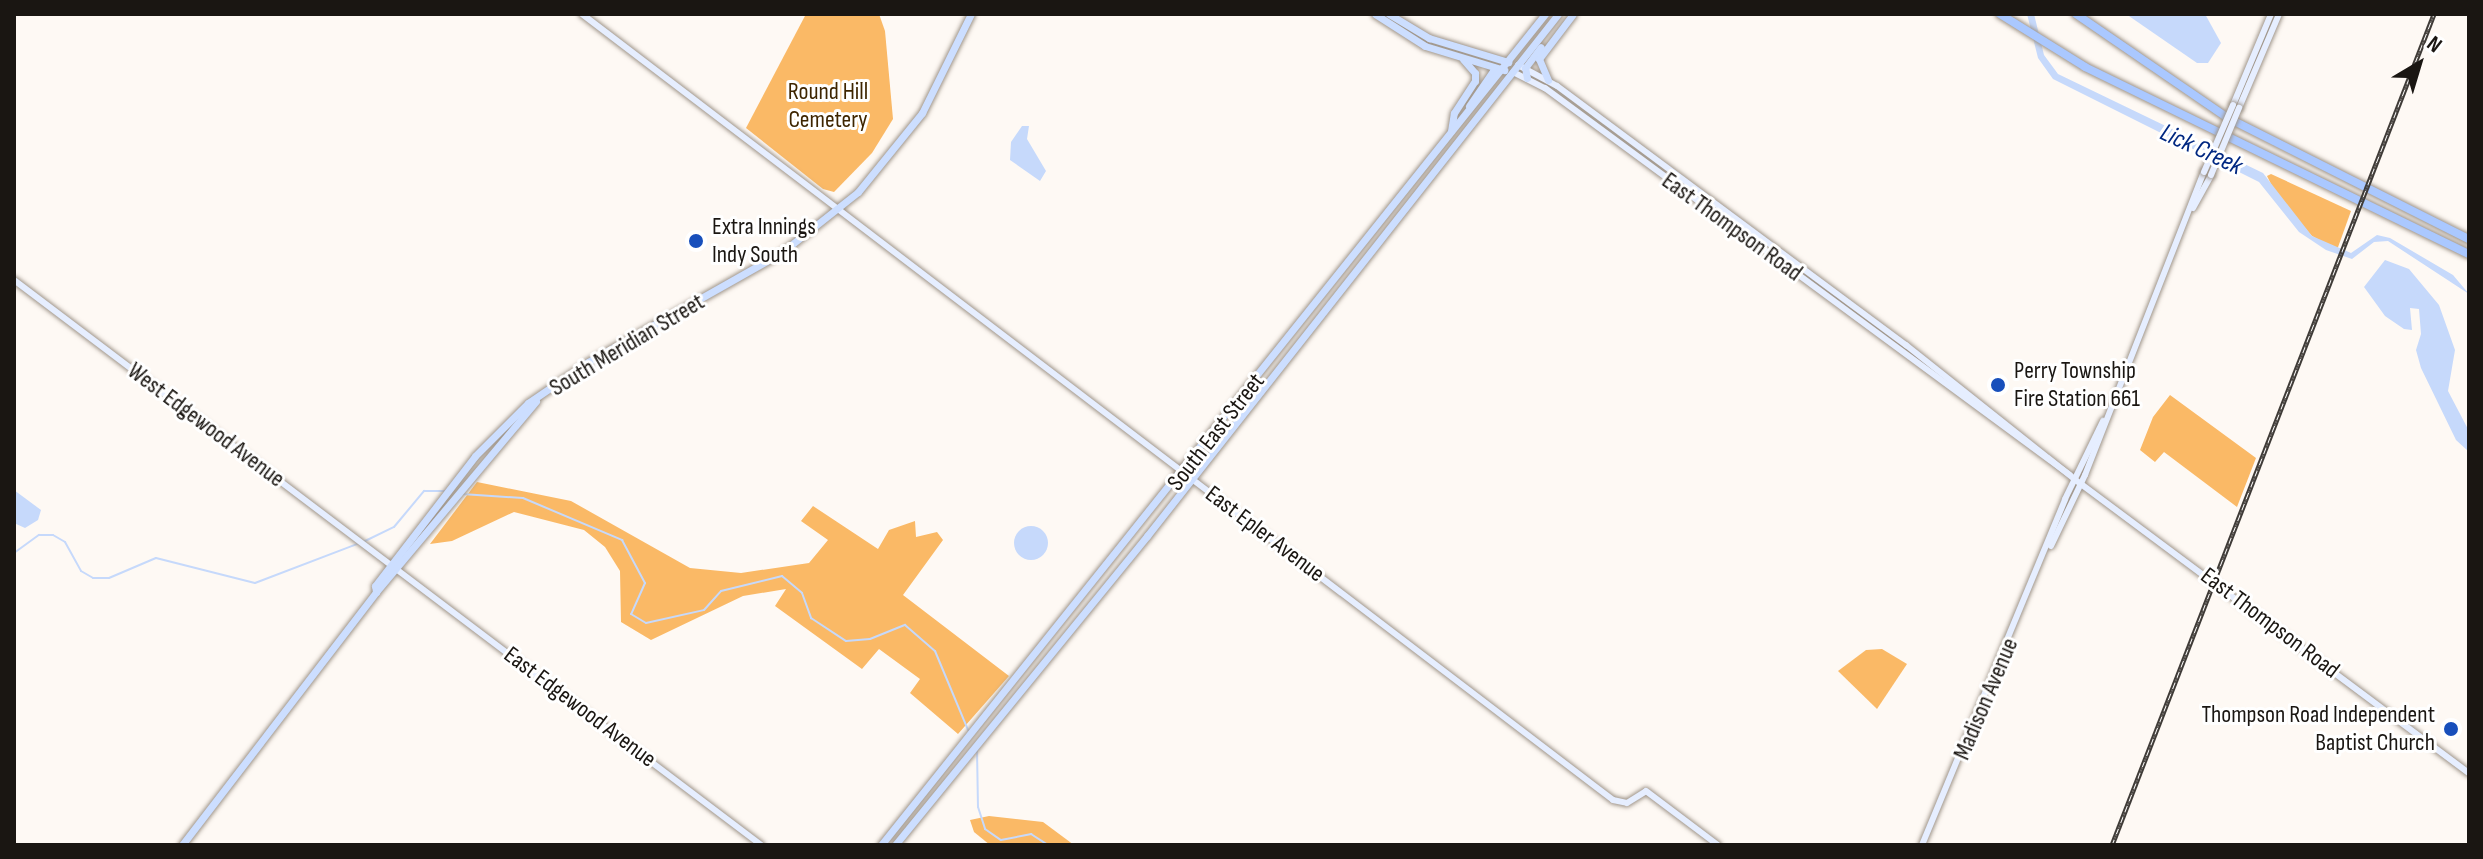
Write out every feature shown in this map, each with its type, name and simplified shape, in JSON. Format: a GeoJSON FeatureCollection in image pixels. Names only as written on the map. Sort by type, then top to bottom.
{"type":"FeatureCollection","features":[{"type":"Feature","properties":{"kind":"highway"},"geometry":{"type":"LineString","coordinates":[[2000,14],[2056,51],[2469,254]]}},
{"type":"Feature","properties":{"kind":"highway"},"geometry":{"type":"LineString","coordinates":[[2076,14],[2214,110],[2469,239]]}},
{"type":"Feature","properties":{"kind":"main road","name":"East Epler Avenue"},"geometry":{"type":"LineString","coordinates":[[582,14],[1613,800],[1627,803],[1646,791],[1718,845]]}},
{"type":"Feature","properties":{"kind":"main road","name":"South Meridian Street"},"geometry":{"type":"LineString","coordinates":[[182,845],[395,567],[457,479],[497,432],[588,362],[781,253],[840,209],[915,124],[944,75],[971,14]]}},
{"type":"Feature","properties":{"kind":"main road","name":"East Thompson Road"},"geometry":{"type":"LineString","coordinates":[[1375,14],[1413,40],[1461,58],[1498,68],[1518,69]]}},
{"type":"Feature","properties":{"kind":"main road","name":"East Thompson Road"},"geometry":{"type":"LineString","coordinates":[[1389,14],[1418,33],[1508,62],[1548,80],[2026,436],[2081,484],[2469,773]]}},
{"type":"Feature","properties":{"kind":"main road","name":"South East Street"},"geometry":{"type":"LineString","coordinates":[[881,845],[1183,472],[1468,112],[1498,68],[1508,62],[1545,14]]}},
{"type":"Feature","properties":{"kind":"main road","name":"South East Street"},"geometry":{"type":"LineString","coordinates":[[895,845],[1192,479],[1518,69],[1558,14]]}},
{"type":"Feature","properties":{"kind":"main road"},"geometry":{"type":"LineString","coordinates":[[1527,78],[1518,69],[1567,14]]}},
{"type":"Feature","properties":{"kind":"main road"},"geometry":{"type":"LineString","coordinates":[[1548,80],[1539,59],[1573,14]]}},
{"type":"Feature","properties":{"kind":"main road","name":"Madison Avenue"},"geometry":{"type":"LineString","coordinates":[[2236,106],[2271,14]]}},
{"type":"Feature","properties":{"kind":"main road","name":"Madison Avenue"},"geometry":{"type":"LineString","coordinates":[[2046,552],[2081,484],[2103,421],[2207,174],[2279,14]]}},
{"type":"Feature","properties":{"kind":"main road"},"geometry":{"type":"LineString","coordinates":[[1491,57],[1498,68]]}},
{"type":"Feature","properties":{"kind":"main road"},"geometry":{"type":"LineString","coordinates":[[1451,133],[1454,113],[1476,77],[1461,58]]}},
{"type":"Feature","properties":{"kind":"main road","name":"East Thompson Road"},"geometry":{"type":"LineString","coordinates":[[1527,78],[2072,476]]}},
{"type":"Feature","properties":{"kind":"main road"},"geometry":{"type":"LineString","coordinates":[[1450,152],[1468,112]]}},
{"type":"Feature","properties":{"kind":"main road"},"geometry":{"type":"LineString","coordinates":[[1739,232],[1745,227]]}},
{"type":"Feature","properties":{"kind":"main road","name":"West Edgewood Avenue"},"geometry":{"type":"LineString","coordinates":[[14,280],[395,567]]}},
{"type":"Feature","properties":{"kind":"main road","name":"South Meridian Street"},"geometry":{"type":"LineString","coordinates":[[395,567],[536,401]]}},
{"type":"Feature","properties":{"kind":"main road","name":"Madison Avenue"},"geometry":{"type":"LineString","coordinates":[[1922,845],[2046,552],[2072,476],[2103,421]]}},
{"type":"Feature","properties":{"kind":"main road","name":"East Edgewood Avenue"},"geometry":{"type":"LineString","coordinates":[[395,567],[761,845]]}},
{"type":"Feature","properties":{"kind":"green space","name":"Round Hill Cemetery"},"geometry":{"type":"Polygon","coordinates":[[[806,14],[879,14],[885,31],[893,119],[872,153],[834,192],[823,189],[746,128],[806,14]]]}},
{"type":"Feature","properties":{"kind":"green space"},"geometry":{"type":"Polygon","coordinates":[[[2271,174],[2351,211],[2337,250],[2312,236],[2296,218],[2274,190],[2267,176],[2271,174]]]}},
{"type":"Feature","properties":{"kind":"green space"},"geometry":{"type":"Polygon","coordinates":[[[2170,395],[2256,458],[2237,507],[2164,452],[2155,462],[2140,450],[2153,417],[2170,395]]]}},
{"type":"Feature","properties":{"kind":"green space"},"geometry":{"type":"Polygon","coordinates":[[[477,482],[571,501],[690,568],[741,573],[809,563],[828,540],[801,521],[813,506],[878,549],[889,530],[915,521],[916,537],[937,532],[943,540],[903,595],[1009,676],[958,734],[910,693],[920,679],[879,649],[862,669],[775,606],[786,589],[743,596],[651,640],[621,622],[620,571],[605,547],[584,530],[514,512],[452,541],[430,544],[477,482]]]}},
{"type":"Feature","properties":{"kind":"green space"},"geometry":{"type":"Polygon","coordinates":[[[1882,649],[1907,664],[1877,709],[1838,671],[1866,650],[1882,649]]]}},
{"type":"Feature","properties":{"kind":"green space"},"geometry":{"type":"Polygon","coordinates":[[[989,816],[1043,822],[1074,845],[990,845],[974,832],[970,820],[989,816]]]}},
{"type":"Feature","properties":{"kind":"water","name":"Lick Creek"},"geometry":{"type":"Polygon","coordinates":[[[2027,14],[2034,14],[2044,55],[2058,74],[2263,173],[2312,236],[2351,253],[2377,235],[2390,238],[2453,275],[2469,294],[2388,241],[2374,242],[2352,259],[2326,250],[2299,232],[2259,182],[2053,79],[2038,58],[2027,14]]]}},
{"type":"Feature","properties":{"kind":"water"},"geometry":{"type":"Polygon","coordinates":[[[2126,14],[2205,14],[2221,43],[2208,63],[2197,63],[2126,14]]]}},
{"type":"Feature","properties":{"kind":"water"},"geometry":{"type":"Polygon","coordinates":[[[1022,126],[1029,126],[1027,139],[1046,171],[1040,181],[1010,160],[1011,142],[1022,126]]]}},
{"type":"Feature","properties":{"kind":"water"},"geometry":{"type":"Polygon","coordinates":[[[2385,260],[2409,269],[2439,305],[2455,350],[2448,391],[2469,431],[2468,451],[2456,440],[2421,368],[2416,350],[2421,334],[2419,309],[2410,308],[2412,330],[2404,329],[2385,316],[2364,287],[2385,260]]]}},
{"type":"Feature","properties":{"kind":"water"},"geometry":{"type":"Polygon","coordinates":[[[14,490],[41,510],[38,520],[25,528],[14,523],[14,490]]]}},
{"type":"Feature","properties":{"kind":"water"},"geometry":{"type":"Polygon","coordinates":[[[1031,526],[1043,531],[1048,543],[1043,555],[1031,560],[1019,555],[1014,543],[1019,531],[1031,526]]]}},
{"type":"Feature","properties":{"kind":"waterway"},"geometry":{"type":"LineString","coordinates":[[363,542],[394,527],[424,491],[444,491]]}},
{"type":"Feature","properties":{"kind":"waterway"},"geometry":{"type":"LineString","coordinates":[[462,494],[523,498],[622,540],[645,583],[631,614],[646,623],[704,610],[721,591],[782,576],[802,593],[811,618],[846,641],[870,639],[905,625],[935,651],[968,730]]}},
{"type":"Feature","properties":{"kind":"waterway"},"geometry":{"type":"LineString","coordinates":[[14,553],[39,535],[53,535],[65,542],[81,571],[93,578],[109,578],[156,558],[255,583],[357,544]]}},
{"type":"Feature","properties":{"kind":"waterway"},"geometry":{"type":"LineString","coordinates":[[977,750],[978,807],[985,829],[1001,840],[1031,834],[1048,845]]}},
{"type":"Feature","properties":{"kind":"railway"},"geometry":{"type":"LineString","coordinates":[[2112,845],[2434,14]]}},
{"type":"Feature","properties":{"kind":"place","name":"Extra Innings Indy South"},"geometry":{"type":"Point","coordinates":[696,241]}},
{"type":"Feature","properties":{"kind":"place","name":"Perry Township Fire Station 661"},"geometry":{"type":"Point","coordinates":[1998,385]}},
{"type":"Feature","properties":{"kind":"place","name":"Thompson Road Independent Baptist Church"},"geometry":{"type":"Point","coordinates":[2451,729]}}]}
